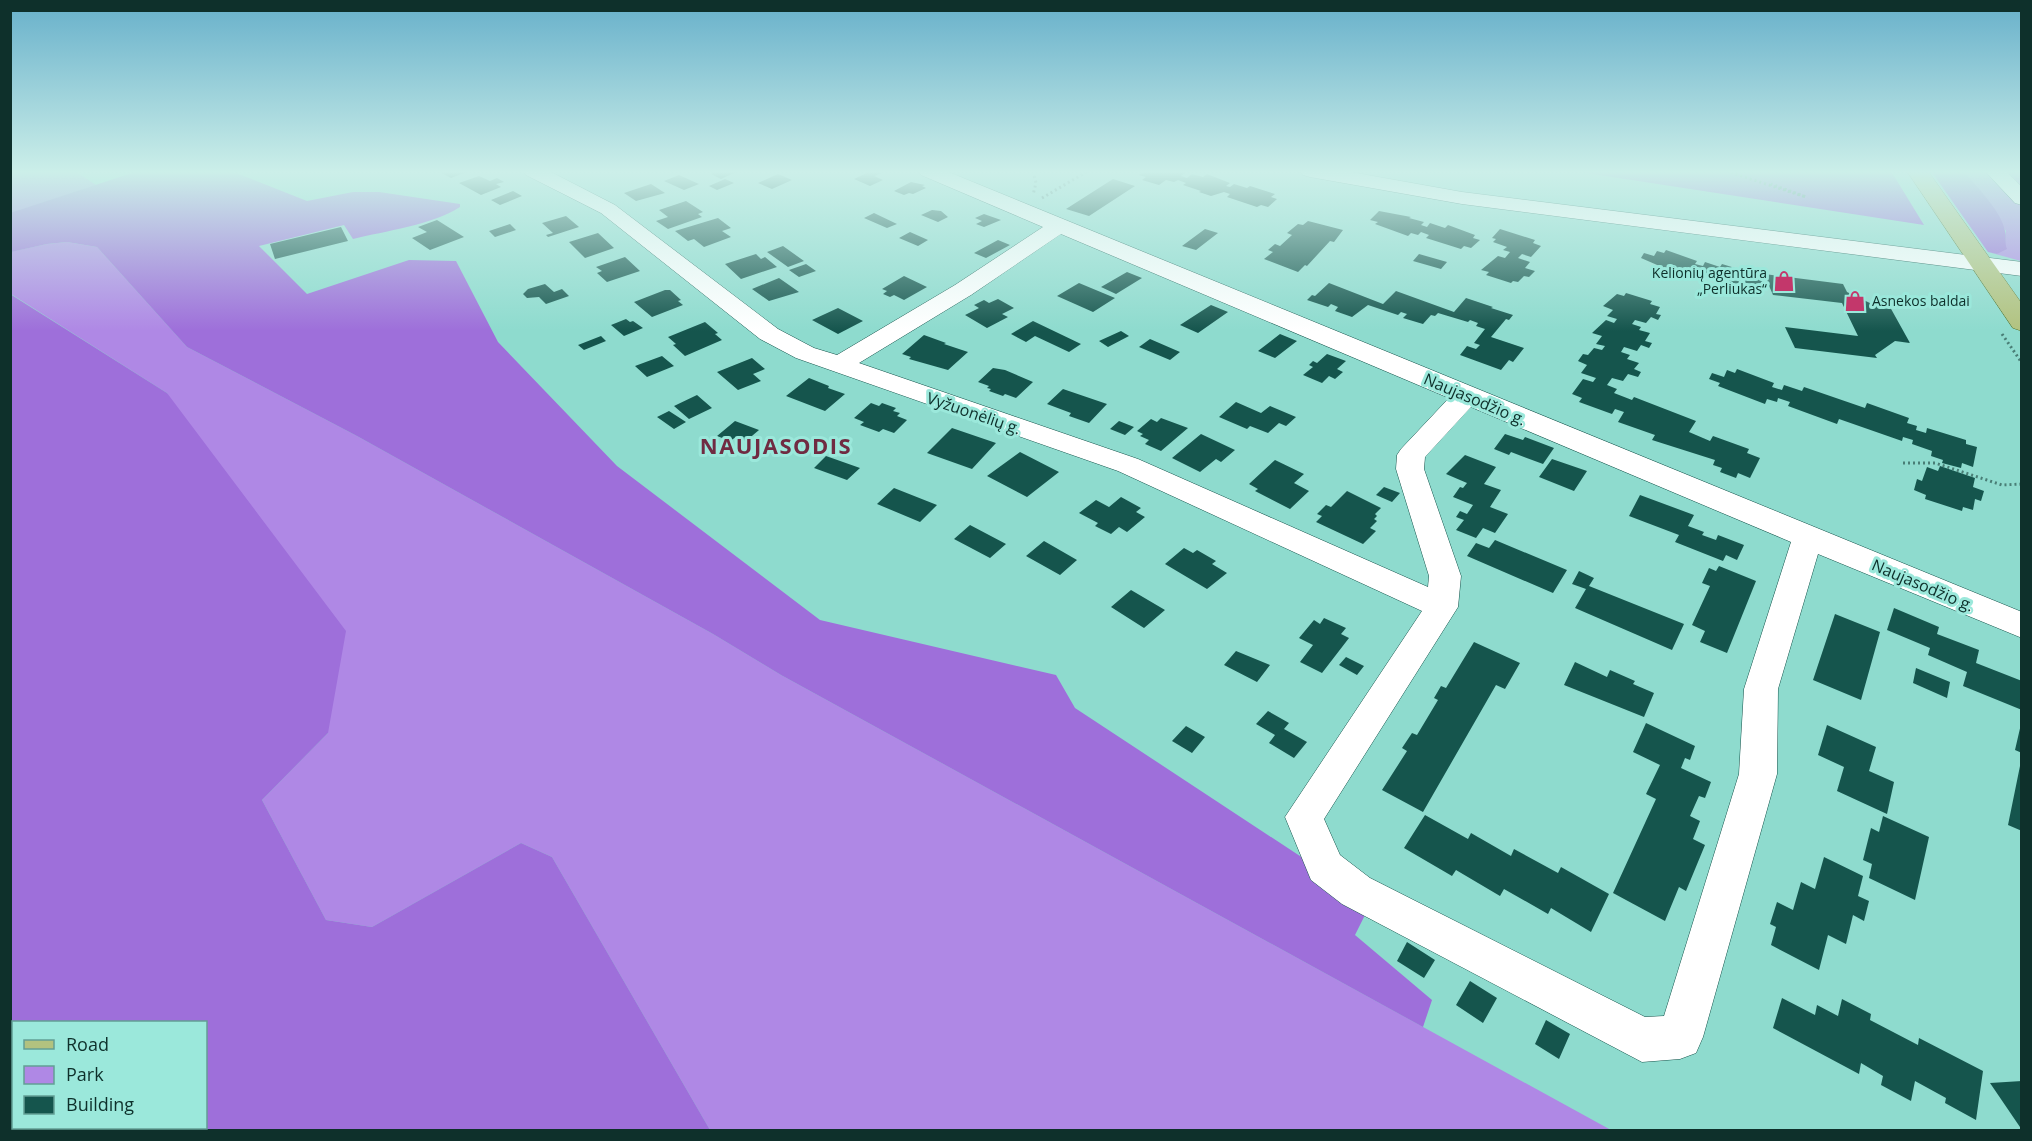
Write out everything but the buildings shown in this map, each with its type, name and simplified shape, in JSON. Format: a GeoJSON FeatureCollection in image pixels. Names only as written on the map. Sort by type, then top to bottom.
{"type":"FeatureCollection","features":[{"type":"Feature","properties":{"kind":"main road"},"geometry":{"type":"LineString","coordinates":[[1954,224],[2022,323]]}},
{"type":"Feature","properties":{"kind":"street","name":"Vyžuonėlių g."},"geometry":{"type":"LineString","coordinates":[[628,224],[769,334],[805,353],[1128,465],[1442,607]]}},
{"type":"Feature","properties":{"kind":"street","name":"Naujasodžio g."},"geometry":{"type":"LineString","coordinates":[[1055,224],[2022,626]]}},
{"type":"Feature","properties":{"kind":"street"},"geometry":{"type":"LineString","coordinates":[[1668,224],[2022,269]]}},
{"type":"Feature","properties":{"kind":"street"},"geometry":{"type":"LineString","coordinates":[[837,366],[963,290],[1059,226]]}},
{"type":"Feature","properties":{"kind":"street"},"geometry":{"type":"LineString","coordinates":[[1467,395],[1411,455],[1410,469],[1445,576],[1442,607],[1304,818],[1325,867],[1356,891],[1642,1040],[1680,1037],[1758,774],[1761,689],[1808,537]]}},
{"type":"Feature","properties":{"kind":"path"},"geometry":{"type":"LineString","coordinates":[[1903,463],[1935,463],[2002,485],[2022,484]]}},
{"type":"Feature","properties":{"kind":"green space"},"geometry":{"type":"Polygon","coordinates":[[[2001,224],[2021,224],[2021,261],[1988,252],[1997,254],[2005,244],[2006,231],[2001,224]]]}},
{"type":"Feature","properties":{"kind":"green space"},"geometry":{"type":"Polygon","coordinates":[[[67,242],[97,247],[187,347],[357,436],[713,634],[781,675],[1611,1130],[710,1130],[552,857],[521,843],[372,927],[326,920],[262,800],[328,733],[167,393],[11,294],[10,252],[67,242]]]}},
{"type":"Feature","properties":{"kind":"shaded area"},"geometry":{"type":"Polygon","coordinates":[[[10,224],[417,224],[353,239],[344,225],[259,246],[307,294],[409,260],[456,261],[498,342],[617,466],[820,620],[1056,675],[1075,708],[1306,860],[1366,913],[1355,935],[1432,1000],[1423,1027],[781,675],[713,634],[357,436],[187,347],[97,247],[67,242],[11,252],[10,224]]]}},
{"type":"Feature","properties":{"kind":"shaded area"},"geometry":{"type":"Polygon","coordinates":[[[1968,224],[2003,224],[2007,249],[1997,254],[1988,252],[1968,224]]]}},
{"type":"Feature","properties":{"kind":"shaded area"},"geometry":{"type":"Polygon","coordinates":[[[10,294],[167,393],[346,631],[328,733],[262,800],[326,920],[372,927],[521,843],[552,857],[710,1130],[11,1130],[10,294]]]}},
{"type":"Feature","properties":{"kind":"place","name":"Kelionių agentūra „Perliukas“"},"geometry":{"type":"Point","coordinates":[1784,281]}},
{"type":"Feature","properties":{"kind":"place","name":"Asnekos baldai"},"geometry":{"type":"Point","coordinates":[1855,301]}},
{"type":"Feature","properties":{"kind":"district","name":"NAUJASODIS"},"geometry":{"type":"Point","coordinates":[776,446]}}]}
